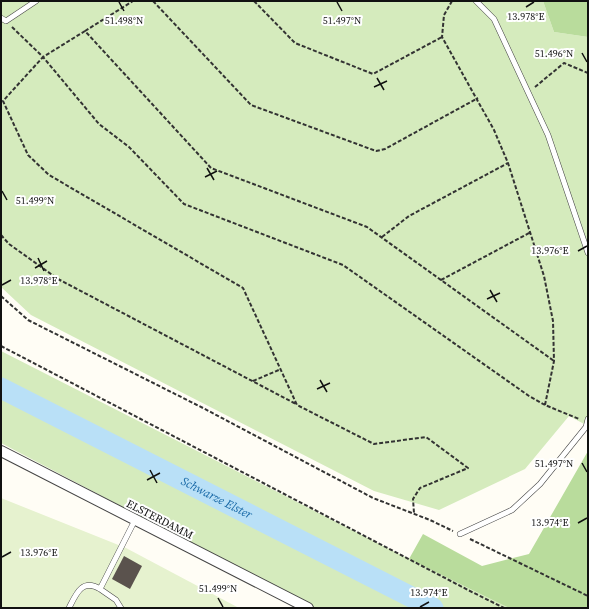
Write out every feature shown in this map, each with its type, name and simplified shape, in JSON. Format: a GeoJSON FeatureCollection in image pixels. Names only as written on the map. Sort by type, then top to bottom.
{"type":"FeatureCollection","features":[{"type":"Feature","properties":{"kind":"street","name":"ELSTERDAMM"},"geometry":{"type":"LineString","coordinates":[[1,451],[308,608]]}},
{"type":"Feature","properties":{"kind":"lane"},"geometry":{"type":"LineString","coordinates":[[3,19],[36,1]]}},
{"type":"Feature","properties":{"kind":"lane"},"geometry":{"type":"LineString","coordinates":[[476,1],[494,19],[526,91],[548,135],[588,253]]}},
{"type":"Feature","properties":{"kind":"lane"},"geometry":{"type":"LineString","coordinates":[[460,534],[512,510],[540,484],[586,427],[586,418]]}},
{"type":"Feature","properties":{"kind":"lane"},"geometry":{"type":"LineString","coordinates":[[100,589],[135,520]]}},
{"type":"Feature","properties":{"kind":"lane"},"geometry":{"type":"LineString","coordinates":[[69,608],[76,593],[85,586],[90,585],[100,589],[116,600],[121,608]]}},
{"type":"Feature","properties":{"kind":"path"},"geometry":{"type":"LineString","coordinates":[[1,104],[43,57],[133,1]]}},
{"type":"Feature","properties":{"kind":"path"},"geometry":{"type":"LineString","coordinates":[[153,1],[251,105],[376,151],[385,149],[478,98]]}},
{"type":"Feature","properties":{"kind":"path"},"geometry":{"type":"LineString","coordinates":[[254,1],[295,43],[373,74],[442,37]]}},
{"type":"Feature","properties":{"kind":"path"},"geometry":{"type":"LineString","coordinates":[[452,1],[444,15],[442,37],[478,98],[494,130],[508,163],[544,276],[553,321],[554,361],[545,404]]}},
{"type":"Feature","properties":{"kind":"path"},"geometry":{"type":"LineString","coordinates":[[3,19],[43,57],[99,124],[129,147],[184,204],[343,265],[529,396],[578,419],[586,418]]}},
{"type":"Feature","properties":{"kind":"path"},"geometry":{"type":"LineString","coordinates":[[85,31],[211,168],[367,227],[554,361]]}},
{"type":"Feature","properties":{"kind":"path"},"geometry":{"type":"LineString","coordinates":[[526,91],[536,86],[564,63],[588,73]]}},
{"type":"Feature","properties":{"kind":"path"},"geometry":{"type":"LineString","coordinates":[[3,101],[28,155],[49,176],[243,288],[297,405]]}},
{"type":"Feature","properties":{"kind":"path"},"geometry":{"type":"LineString","coordinates":[[382,237],[409,216],[508,163]]}},
{"type":"Feature","properties":{"kind":"path"},"geometry":{"type":"LineString","coordinates":[[441,280],[531,232]]}},
{"type":"Feature","properties":{"kind":"path"},"geometry":{"type":"LineString","coordinates":[[1,235],[9,244],[58,279],[374,444],[426,437],[468,468],[420,488],[412,499],[414,513]]}},
{"type":"Feature","properties":{"kind":"path"},"geometry":{"type":"LineString","coordinates":[[1,296],[28,320],[203,408],[373,498],[430,520],[588,596]]}},
{"type":"Feature","properties":{"kind":"path"},"geometry":{"type":"LineString","coordinates":[[1,346],[504,608]]}},
{"type":"Feature","properties":{"kind":"path"},"geometry":{"type":"LineString","coordinates":[[253,381],[281,369]]}},
{"type":"Feature","properties":{"kind":"green space"},"geometry":{"type":"Polygon","coordinates":[[[1,1],[543,1],[554,32],[588,37],[588,426],[569,416],[525,469],[439,510],[374,491],[31,315],[1,287],[1,1]]]}},
{"type":"Feature","properties":{"kind":"green space"},"geometry":{"type":"Polygon","coordinates":[[[543,1],[588,1],[588,37],[554,32],[543,1]]]}},
{"type":"Feature","properties":{"kind":"green space"},"geometry":{"type":"Polygon","coordinates":[[[1,351],[409,559],[509,608],[315,608],[1,443],[1,351]]]}},
{"type":"Feature","properties":{"kind":"green space"},"geometry":{"type":"Polygon","coordinates":[[[588,451],[588,608],[509,608],[409,559],[423,534],[482,566],[529,554],[588,451]]]}},
{"type":"Feature","properties":{"kind":"green space"},"geometry":{"type":"Polygon","coordinates":[[[1,498],[126,548],[239,608],[1,608],[1,498]]]}},
{"type":"Feature","properties":{"kind":"building"},"geometry":{"type":"Polygon","coordinates":[[[124,556],[142,566],[130,589],[112,579],[124,556]]]}},
{"type":"Feature","properties":{"kind":"waterway","name":"Schwarze Elster"},"geometry":{"type":"LineString","coordinates":[[1,388],[433,608]]}}]}
